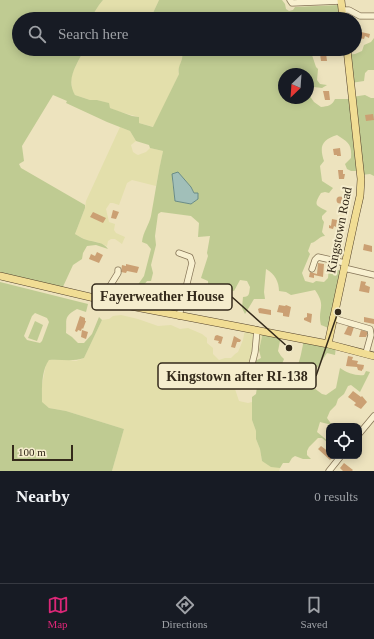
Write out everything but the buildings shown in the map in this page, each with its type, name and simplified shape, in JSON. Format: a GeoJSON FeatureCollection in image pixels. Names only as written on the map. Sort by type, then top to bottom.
{"type":"FeatureCollection","features":[{"type":"Feature","properties":{"kind":"main road"},"geometry":{"type":"LineString","coordinates":[[341,0],[342,10]]}},
{"type":"Feature","properties":{"kind":"main road","name":"Kingstown Road"},"geometry":{"type":"LineString","coordinates":[[328,344],[358,203],[361,179],[347,56]]}},
{"type":"Feature","properties":{"kind":"main road"},"geometry":{"type":"LineString","coordinates":[[0,276],[179,316],[328,344],[374,356]]}},
{"type":"Feature","properties":{"kind":"street"},"geometry":{"type":"LineString","coordinates":[[290,0],[292,3],[341,0]]}},
{"type":"Feature","properties":{"kind":"street"},"geometry":{"type":"LineString","coordinates":[[342,10],[349,10],[352,12]]}},
{"type":"Feature","properties":{"kind":"street"},"geometry":{"type":"LineString","coordinates":[[362,16],[374,16]]}},
{"type":"Feature","properties":{"kind":"street"},"geometry":{"type":"LineString","coordinates":[[178,254],[190,257],[192,263],[179,316]]}},
{"type":"Feature","properties":{"kind":"street"},"geometry":{"type":"LineString","coordinates":[[312,269],[315,260],[318,257],[374,275]]}},
{"type":"Feature","properties":{"kind":"street"},"geometry":{"type":"LineString","coordinates":[[103,300],[108,287],[118,273],[118,270]]}},
{"type":"Feature","properties":{"kind":"street"},"geometry":{"type":"LineString","coordinates":[[333,317],[370,329],[371,335],[366,353]]}},
{"type":"Feature","properties":{"kind":"street"},"geometry":{"type":"LineString","coordinates":[[247,384],[254,357],[257,330]]}},
{"type":"Feature","properties":{"kind":"street"},"geometry":{"type":"LineString","coordinates":[[362,430],[374,416]]}},
{"type":"Feature","properties":{"kind":"street"},"geometry":{"type":"LineString","coordinates":[[329,471],[339,459]]}},
{"type":"Feature","properties":{"kind":"shaded area"},"geometry":{"type":"Polygon","coordinates":[[[103,0],[159,0],[153,12],[94,12],[103,0]]]}},
{"type":"Feature","properties":{"kind":"shaded area"},"geometry":{"type":"Polygon","coordinates":[[[81,56],[183,56],[178,71],[179,74],[154,127],[139,123],[139,117],[110,108],[108,103],[90,100],[75,95],[72,90],[71,76],[81,56]]]}},
{"type":"Feature","properties":{"kind":"shaded area"},"geometry":{"type":"Polygon","coordinates":[[[120,127],[130,131],[136,141],[131,145],[133,152],[136,154],[138,155],[146,152],[150,148],[163,151],[156,186],[132,180],[127,183],[119,205],[110,203],[106,209],[109,222],[115,224],[114,230],[116,233],[125,237],[122,244],[115,239],[111,239],[108,241],[107,246],[86,240],[75,234],[85,208],[86,201],[120,127]]]}},
{"type":"Feature","properties":{"kind":"shaded area"},"geometry":{"type":"Polygon","coordinates":[[[121,315],[158,326],[171,325],[180,329],[188,328],[202,334],[207,338],[207,343],[213,348],[213,354],[219,360],[231,358],[238,352],[243,340],[245,329],[263,332],[259,349],[250,370],[250,374],[245,373],[236,379],[234,386],[239,401],[248,403],[252,402],[252,420],[256,431],[256,439],[260,449],[262,461],[280,468],[279,471],[112,471],[124,429],[66,411],[49,408],[42,403],[42,385],[46,364],[49,360],[61,359],[76,361],[84,358],[102,320],[109,319],[113,316],[121,315]],[[220,367],[215,369],[212,374],[212,378],[216,382],[222,383],[225,381],[227,373],[225,369],[220,367]]]}},
{"type":"Feature","properties":{"kind":"green space"},"geometry":{"type":"Polygon","coordinates":[[[0,0],[103,0],[94,12],[12,12],[12,56],[81,56],[74,71],[71,83],[75,95],[90,100],[109,103],[110,108],[139,117],[139,123],[153,127],[179,74],[182,56],[312,56],[318,69],[317,80],[320,84],[327,85],[322,88],[314,87],[314,68],[278,68],[278,104],[314,104],[314,102],[321,107],[328,106],[335,99],[352,99],[352,97],[365,95],[374,98],[374,176],[370,174],[361,175],[360,171],[351,171],[347,169],[345,164],[351,158],[351,149],[347,142],[337,135],[325,141],[322,148],[324,161],[320,166],[322,181],[333,188],[329,193],[321,193],[317,200],[317,205],[327,211],[322,216],[324,222],[322,232],[325,236],[311,243],[308,251],[310,254],[302,273],[305,281],[313,283],[316,281],[324,282],[328,278],[329,267],[341,271],[331,329],[321,325],[321,304],[319,296],[315,290],[291,295],[286,292],[279,291],[276,278],[266,269],[264,292],[265,299],[254,299],[245,314],[242,308],[243,297],[248,295],[250,287],[247,281],[240,280],[234,291],[229,290],[225,293],[214,284],[208,286],[208,281],[201,278],[208,256],[207,253],[210,236],[198,237],[199,223],[191,216],[161,212],[158,214],[155,236],[156,245],[151,265],[153,273],[151,281],[147,281],[144,285],[143,292],[145,296],[152,299],[152,307],[110,302],[111,295],[118,284],[130,288],[137,286],[144,276],[151,249],[147,244],[142,242],[151,216],[163,151],[150,148],[149,145],[136,141],[130,131],[66,103],[67,101],[53,95],[22,146],[24,161],[19,164],[21,168],[85,205],[75,234],[86,240],[101,244],[108,249],[96,245],[87,246],[83,253],[82,259],[73,265],[61,291],[0,277],[0,0]],[[178,172],[172,180],[175,201],[191,204],[198,199],[191,187],[178,172]]]}},
{"type":"Feature","properties":{"kind":"green space"},"geometry":{"type":"Polygon","coordinates":[[[159,0],[282,0],[286,9],[289,11],[293,10],[295,7],[339,5],[340,12],[153,12],[159,0]]]}},
{"type":"Feature","properties":{"kind":"green space"},"geometry":{"type":"Polygon","coordinates":[[[374,38],[374,70],[368,70],[365,73],[364,81],[351,83],[347,56],[362,56],[364,45],[371,42],[374,38]]]}},
{"type":"Feature","properties":{"kind":"green space"},"geometry":{"type":"Polygon","coordinates":[[[0,282],[88,304],[86,312],[77,309],[68,316],[67,319],[66,333],[78,343],[84,343],[92,334],[99,317],[102,320],[84,358],[71,360],[49,360],[46,364],[43,375],[42,402],[49,408],[66,411],[124,429],[112,471],[0,471],[0,282]],[[35,313],[32,316],[24,336],[27,340],[40,343],[42,341],[49,322],[47,318],[35,313]]]}},
{"type":"Feature","properties":{"kind":"green space"},"geometry":{"type":"Polygon","coordinates":[[[35,321],[43,325],[37,341],[28,338],[35,321]]]}},
{"type":"Feature","properties":{"kind":"green space"},"geometry":{"type":"Polygon","coordinates":[[[263,332],[281,336],[278,351],[284,359],[282,364],[265,365],[271,378],[275,375],[279,378],[286,377],[295,370],[300,359],[304,340],[336,347],[335,355],[327,353],[315,371],[310,385],[322,394],[326,395],[336,388],[340,368],[349,373],[358,375],[364,375],[366,371],[370,372],[360,392],[351,385],[348,386],[344,394],[338,399],[336,405],[330,411],[327,418],[331,423],[320,422],[317,432],[326,439],[326,441],[322,438],[318,438],[309,447],[307,455],[311,459],[303,459],[295,456],[289,463],[283,463],[280,468],[271,467],[262,461],[260,449],[256,439],[256,431],[252,420],[252,397],[256,394],[256,378],[250,374],[255,361],[261,358],[259,350],[263,332]]]}},
{"type":"Feature","properties":{"kind":"water"},"geometry":{"type":"Polygon","coordinates":[[[178,172],[191,187],[194,193],[198,193],[198,199],[191,204],[175,201],[172,174],[178,172]]]}},
{"type":"Feature","properties":{"kind":"place","name":"Kingstown after RI-138"},"geometry":{"type":"Point","coordinates":[338,312]}},
{"type":"Feature","properties":{"kind":"place","name":"Fayerweather House"},"geometry":{"type":"Point","coordinates":[289,348]}}]}
